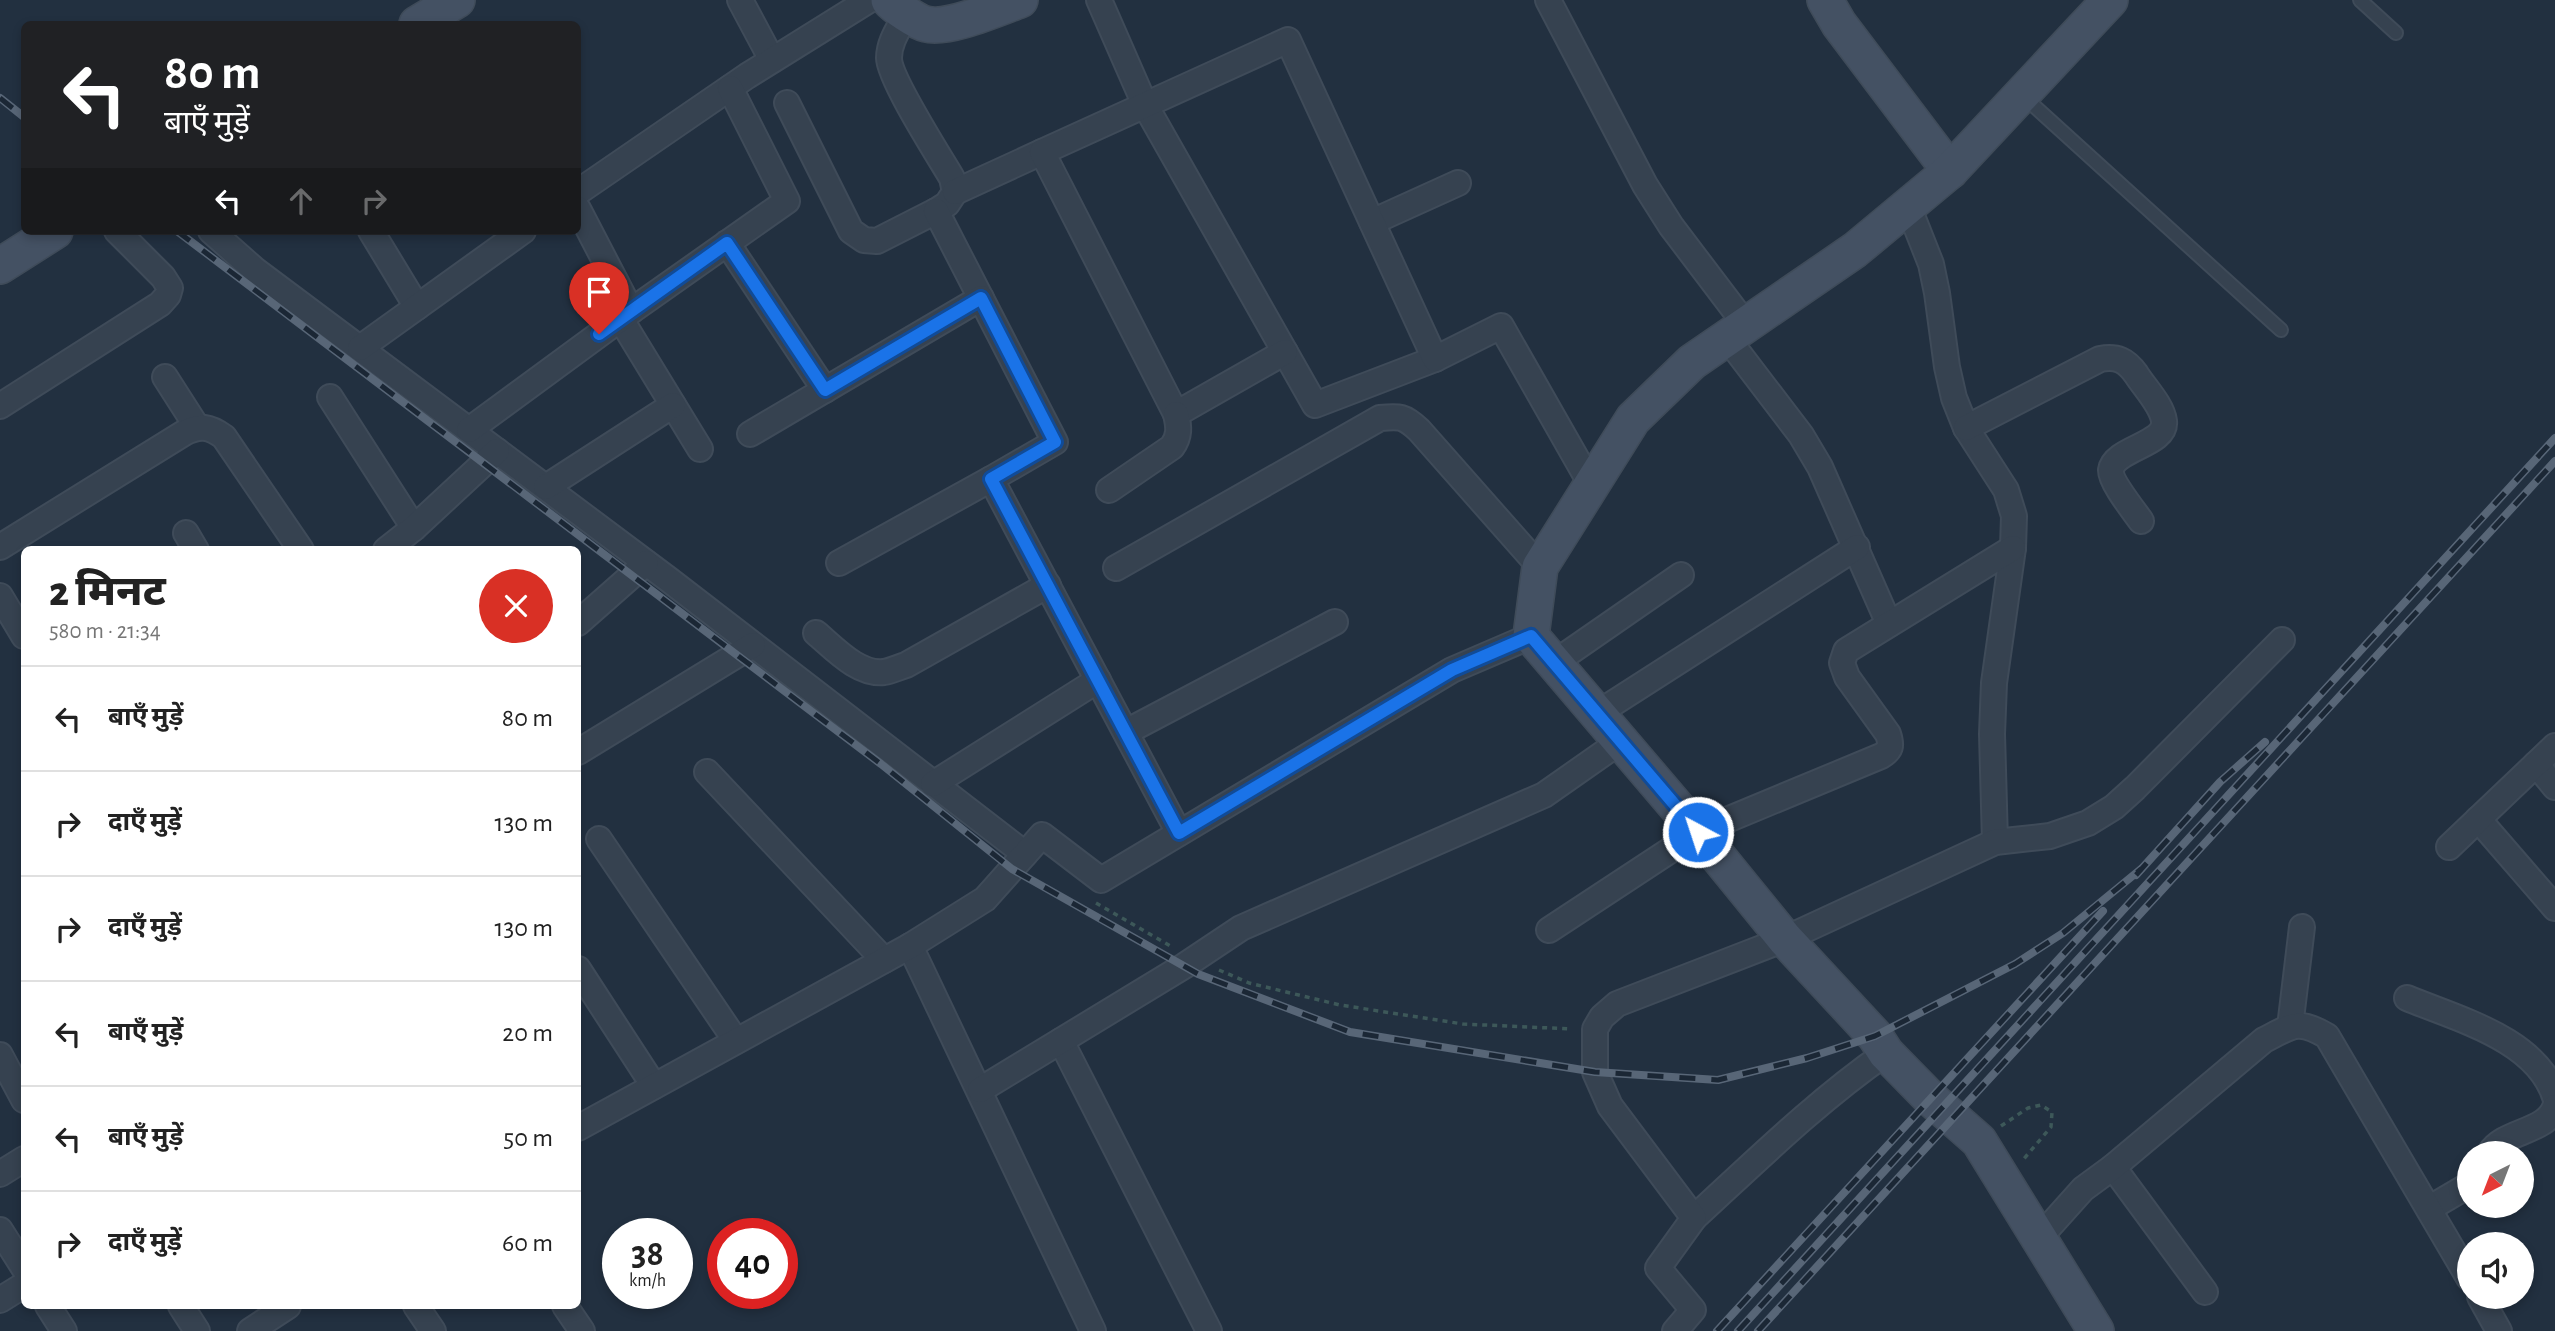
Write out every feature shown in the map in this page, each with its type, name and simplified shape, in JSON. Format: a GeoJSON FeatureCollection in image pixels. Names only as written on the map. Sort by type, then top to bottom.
{"type":"FeatureCollection","features":[{"type":"Feature","properties":{"kind":"street"},"geometry":{"type":"LineString","coordinates":[[740,0],[772,60]]}},
{"type":"Feature","properties":{"kind":"street"},"geometry":{"type":"LineString","coordinates":[[581,190],[772,60],[869,0]]}},
{"type":"Feature","properties":{"kind":"street"},"geometry":{"type":"LineString","coordinates":[[955,192],[952,178],[895,78],[889,60],[898,6],[926,24],[964,21],[1020,0]]}},
{"type":"Feature","properties":{"kind":"street"},"geometry":{"type":"LineString","coordinates":[[1099,0],[1145,105],[1315,405],[1435,359],[1502,326],[1592,486]]}},
{"type":"Feature","properties":{"kind":"street"},"geometry":{"type":"LineString","coordinates":[[1548,0],[1645,185],[1801,435],[1830,487],[1889,624]]}},
{"type":"Feature","properties":{"kind":"street"},"geometry":{"type":"LineString","coordinates":[[1825,0],[1839,24],[1950,171]]}},
{"type":"Feature","properties":{"kind":"street"},"geometry":{"type":"LineString","coordinates":[[2096,1331],[1979,1141],[1941,1109],[1886,1053],[1875,1036],[1785,939],[1531,636],[1540,568],[1633,419],[1692,362],[1855,250],[1950,171],[2110,0]]}},
{"type":"Feature","properties":{"kind":"street"},"geometry":{"type":"LineString","coordinates":[[787,103],[851,231],[864,240],[877,241],[936,211],[947,204],[955,192],[1288,40],[1435,359]]}},
{"type":"Feature","properties":{"kind":"street"},"geometry":{"type":"LineString","coordinates":[[469,430],[786,201],[730,88]]}},
{"type":"Feature","properties":{"kind":"street"},"geometry":{"type":"LineString","coordinates":[[1042,152],[1175,414],[1179,427],[1172,447],[1108,490]]}},
{"type":"Feature","properties":{"kind":"street"},"geometry":{"type":"LineString","coordinates":[[1372,222],[1458,183]]}},
{"type":"Feature","properties":{"kind":"street"},"geometry":{"type":"LineString","coordinates":[[1908,206],[1931,264],[1954,398],[1966,428],[2006,490],[2014,516],[2013,548],[1994,683],[1992,734],[1995,842]]}},
{"type":"Feature","properties":{"kind":"street"},"geometry":{"type":"LineString","coordinates":[[839,563],[1055,442],[936,211]]}},
{"type":"Feature","properties":{"kind":"street"},"geometry":{"type":"LineString","coordinates":[[581,216],[626,314],[673,405],[700,449]]}},
{"type":"Feature","properties":{"kind":"street"},"geometry":{"type":"LineString","coordinates":[[0,266],[49,235]]}},
{"type":"Feature","properties":{"kind":"street"},"geometry":{"type":"LineString","coordinates":[[0,406],[160,304],[168,295],[170,288],[163,277],[121,235]]}},
{"type":"Feature","properties":{"kind":"street"},"geometry":{"type":"LineString","coordinates":[[216,235],[255,270],[646,563],[1025,854]]}},
{"type":"Feature","properties":{"kind":"street"},"geometry":{"type":"LineString","coordinates":[[373,235],[417,307]]}},
{"type":"Feature","properties":{"kind":"street"},"geometry":{"type":"LineString","coordinates":[[360,348],[517,235]]}},
{"type":"Feature","properties":{"kind":"street"},"geometry":{"type":"LineString","coordinates":[[727,243],[825,390]]}},
{"type":"Feature","properties":{"kind":"street"},"geometry":{"type":"LineString","coordinates":[[750,434],[981,298]]}},
{"type":"Feature","properties":{"kind":"street"},"geometry":{"type":"LineString","coordinates":[[1175,414],[1285,352]]}},
{"type":"Feature","properties":{"kind":"street"},"geometry":{"type":"LineString","coordinates":[[1966,428],[2100,359],[2122,359],[2130,366],[2165,422],[2161,431],[2153,438],[2117,460],[2112,466],[2111,473],[2115,482],[2141,521]]}},
{"type":"Feature","properties":{"kind":"street"},"geometry":{"type":"LineString","coordinates":[[165,377],[197,427]]}},
{"type":"Feature","properties":{"kind":"street"},"geometry":{"type":"LineString","coordinates":[[330,397],[414,528]]}},
{"type":"Feature","properties":{"kind":"street"},"geometry":{"type":"LineString","coordinates":[[545,487],[673,405]]}},
{"type":"Feature","properties":{"kind":"street"},"geometry":{"type":"LineString","coordinates":[[1116,568],[1380,418],[1395,416],[1406,418],[1419,430],[1540,568]]}},
{"type":"Feature","properties":{"kind":"street"},"geometry":{"type":"LineString","coordinates":[[0,547],[197,427],[212,428],[224,437],[298,546]]}},
{"type":"Feature","properties":{"kind":"street"},"geometry":{"type":"LineString","coordinates":[[391,546],[497,450]]}},
{"type":"Feature","properties":{"kind":"street"},"geometry":{"type":"LineString","coordinates":[[991,479],[1179,833]]}},
{"type":"Feature","properties":{"kind":"street"},"geometry":{"type":"LineString","coordinates":[[1598,713],[1857,547]]}},
{"type":"Feature","properties":{"kind":"street"},"geometry":{"type":"LineString","coordinates":[[1549,930],[1698,832],[1889,751],[1891,745],[1888,734],[1847,677],[1842,663],[1846,651],[2013,548]]}},
{"type":"Feature","properties":{"kind":"street"},"geometry":{"type":"LineString","coordinates":[[581,620],[646,563]]}},
{"type":"Feature","properties":{"kind":"street"},"geometry":{"type":"LineString","coordinates":[[1554,663],[1681,575]]}},
{"type":"Feature","properties":{"kind":"street"},"geometry":{"type":"LineString","coordinates":[[816,634],[855,664],[883,672],[906,664],[1048,585]]}},
{"type":"Feature","properties":{"kind":"street"},"geometry":{"type":"LineString","coordinates":[[0,596],[21,631]]}},
{"type":"Feature","properties":{"kind":"street"},"geometry":{"type":"LineString","coordinates":[[1126,732],[1335,622]]}},
{"type":"Feature","properties":{"kind":"street"},"geometry":{"type":"LineString","coordinates":[[581,1126],[910,946],[985,899],[1042,835],[1101,880],[1452,670],[1531,636]]}},
{"type":"Feature","properties":{"kind":"street"},"geometry":{"type":"LineString","coordinates":[[1694,1218],[1609,1106],[1595,1072],[1595,1030],[1602,1017],[1616,1004],[1785,939],[1995,842],[2050,836],[2088,823],[2114,807],[2281,640]]}},
{"type":"Feature","properties":{"kind":"street"},"geometry":{"type":"LineString","coordinates":[[581,749],[753,645]]}},
{"type":"Feature","properties":{"kind":"street"},"geometry":{"type":"LineString","coordinates":[[933,783],[1098,680]]}},
{"type":"Feature","properties":{"kind":"street"},"geometry":{"type":"LineString","coordinates":[[980,1090],[1194,960],[1241,928],[1544,795],[1621,741]]}},
{"type":"Feature","properties":{"kind":"street"},"geometry":{"type":"LineString","coordinates":[[2449,847],[2555,746]]}},
{"type":"Feature","properties":{"kind":"street"},"geometry":{"type":"LineString","coordinates":[[2536,764],[2555,787]]}},
{"type":"Feature","properties":{"kind":"street"},"geometry":{"type":"LineString","coordinates":[[708,772],[884,960]]}},
{"type":"Feature","properties":{"kind":"street"},"geometry":{"type":"LineString","coordinates":[[2478,820],[2555,908]]}},
{"type":"Feature","properties":{"kind":"street"},"geometry":{"type":"LineString","coordinates":[[599,839],[736,1041]]}},
{"type":"Feature","properties":{"kind":"street"},"geometry":{"type":"LineString","coordinates":[[2290,1027],[2302,927]]}},
{"type":"Feature","properties":{"kind":"street"},"geometry":{"type":"LineString","coordinates":[[910,946],[1093,1331]]}},
{"type":"Feature","properties":{"kind":"street"},"geometry":{"type":"LineString","coordinates":[[581,974],[654,1086]]}},
{"type":"Feature","properties":{"kind":"street"},"geometry":{"type":"LineString","coordinates":[[2407,998],[2508,1041],[2535,1063],[2555,1097]]}},
{"type":"Feature","properties":{"kind":"street"},"geometry":{"type":"LineString","coordinates":[[2040,1237],[2083,1189],[2264,1040],[2290,1027],[2308,1025],[2328,1036],[2457,1256]]}},
{"type":"Feature","properties":{"kind":"street"},"geometry":{"type":"LineString","coordinates":[[1061,1041],[1209,1331]]}},
{"type":"Feature","properties":{"kind":"street"},"geometry":{"type":"LineString","coordinates":[[1675,1331],[1693,1310],[1658,1268],[1694,1218],[1787,1132],[1860,1071],[1886,1053]]}},
{"type":"Feature","properties":{"kind":"street"},"geometry":{"type":"LineString","coordinates":[[0,1055],[21,1094]]}},
{"type":"Feature","properties":{"kind":"street"},"geometry":{"type":"LineString","coordinates":[[2503,1141],[2547,1119],[2555,1107]]}},
{"type":"Feature","properties":{"kind":"street"},"geometry":{"type":"LineString","coordinates":[[0,1174],[21,1161]]}},
{"type":"Feature","properties":{"kind":"street"},"geometry":{"type":"LineString","coordinates":[[2113,1167],[2205,1292]]}},
{"type":"Feature","properties":{"kind":"street"},"geometry":{"type":"LineString","coordinates":[[2430,1208],[2457,1192]]}},
{"type":"Feature","properties":{"kind":"street"},"geometry":{"type":"LineString","coordinates":[[0,1230],[21,1263]]}},
{"type":"Feature","properties":{"kind":"street"},"geometry":{"type":"LineString","coordinates":[[0,1300],[21,1286]]}},
{"type":"Feature","properties":{"kind":"street"},"geometry":{"type":"LineString","coordinates":[[50,1309],[64,1331]]}},
{"type":"Feature","properties":{"kind":"street"},"geometry":{"type":"LineString","coordinates":[[183,1309],[197,1331]]}},
{"type":"Feature","properties":{"kind":"street"},"geometry":{"type":"LineString","coordinates":[[259,1329],[284,1309]]}},
{"type":"Feature","properties":{"kind":"street"},"geometry":{"type":"LineString","coordinates":[[418,1309],[433,1331]]}},
{"type":"Feature","properties":{"kind":"street"},"geometry":{"type":"LineString","coordinates":[[567,1309],[582,1331]]}},
{"type":"Feature","properties":{"kind":"street"},"geometry":{"type":"LineString","coordinates":[[2487,1309],[2499,1331]]}},
{"type":"Feature","properties":{"kind":"lane"},"geometry":{"type":"LineString","coordinates":[[2360,0],[2396,33]]}},
{"type":"Feature","properties":{"kind":"lane"},"geometry":{"type":"LineString","coordinates":[[2021,94],[2281,330]]}},
{"type":"Feature","properties":{"kind":"path"},"geometry":{"type":"LineString","coordinates":[[1101,880],[1087,898],[1194,960],[1249,983],[1340,1005],[1463,1024],[1595,1030]]}},
{"type":"Feature","properties":{"kind":"path"},"geometry":{"type":"LineString","coordinates":[[1979,1141],[2028,1108],[2041,1105],[2052,1112],[2051,1127],[2005,1182]]}},
{"type":"Feature","properties":{"kind":"railway"},"geometry":{"type":"LineString","coordinates":[[0,98],[21,115]]}},
{"type":"Feature","properties":{"kind":"railway"},"geometry":{"type":"LineString","coordinates":[[182,235],[881,764],[1012,869],[1198,974],[1350,1032],[1595,1072],[1718,1080],[1807,1058],[1875,1036],[2015,964],[2063,933],[2141,869]]}},
{"type":"Feature","properties":{"kind":"railway"},"geometry":{"type":"LineString","coordinates":[[1738,1331],[2555,438]]}},
{"type":"Feature","properties":{"kind":"railway"},"geometry":{"type":"LineString","coordinates":[[1758,1331],[2555,461]]}},
{"type":"Feature","properties":{"kind":"railway"},"geometry":{"type":"LineString","coordinates":[[2136,875],[2220,782],[2265,742]]}},
{"type":"Feature","properties":{"kind":"railway"},"geometry":{"type":"LineString","coordinates":[[1717,1331],[2103,911]]}},
{"type":"Feature","properties":{"kind":"route"},"geometry":{"type":"LineString","coordinates":[[599,334],[727,243],[825,390],[981,298],[1055,442],[991,479],[1179,833],[1452,670],[1531,636],[1698,832]]}}]}
